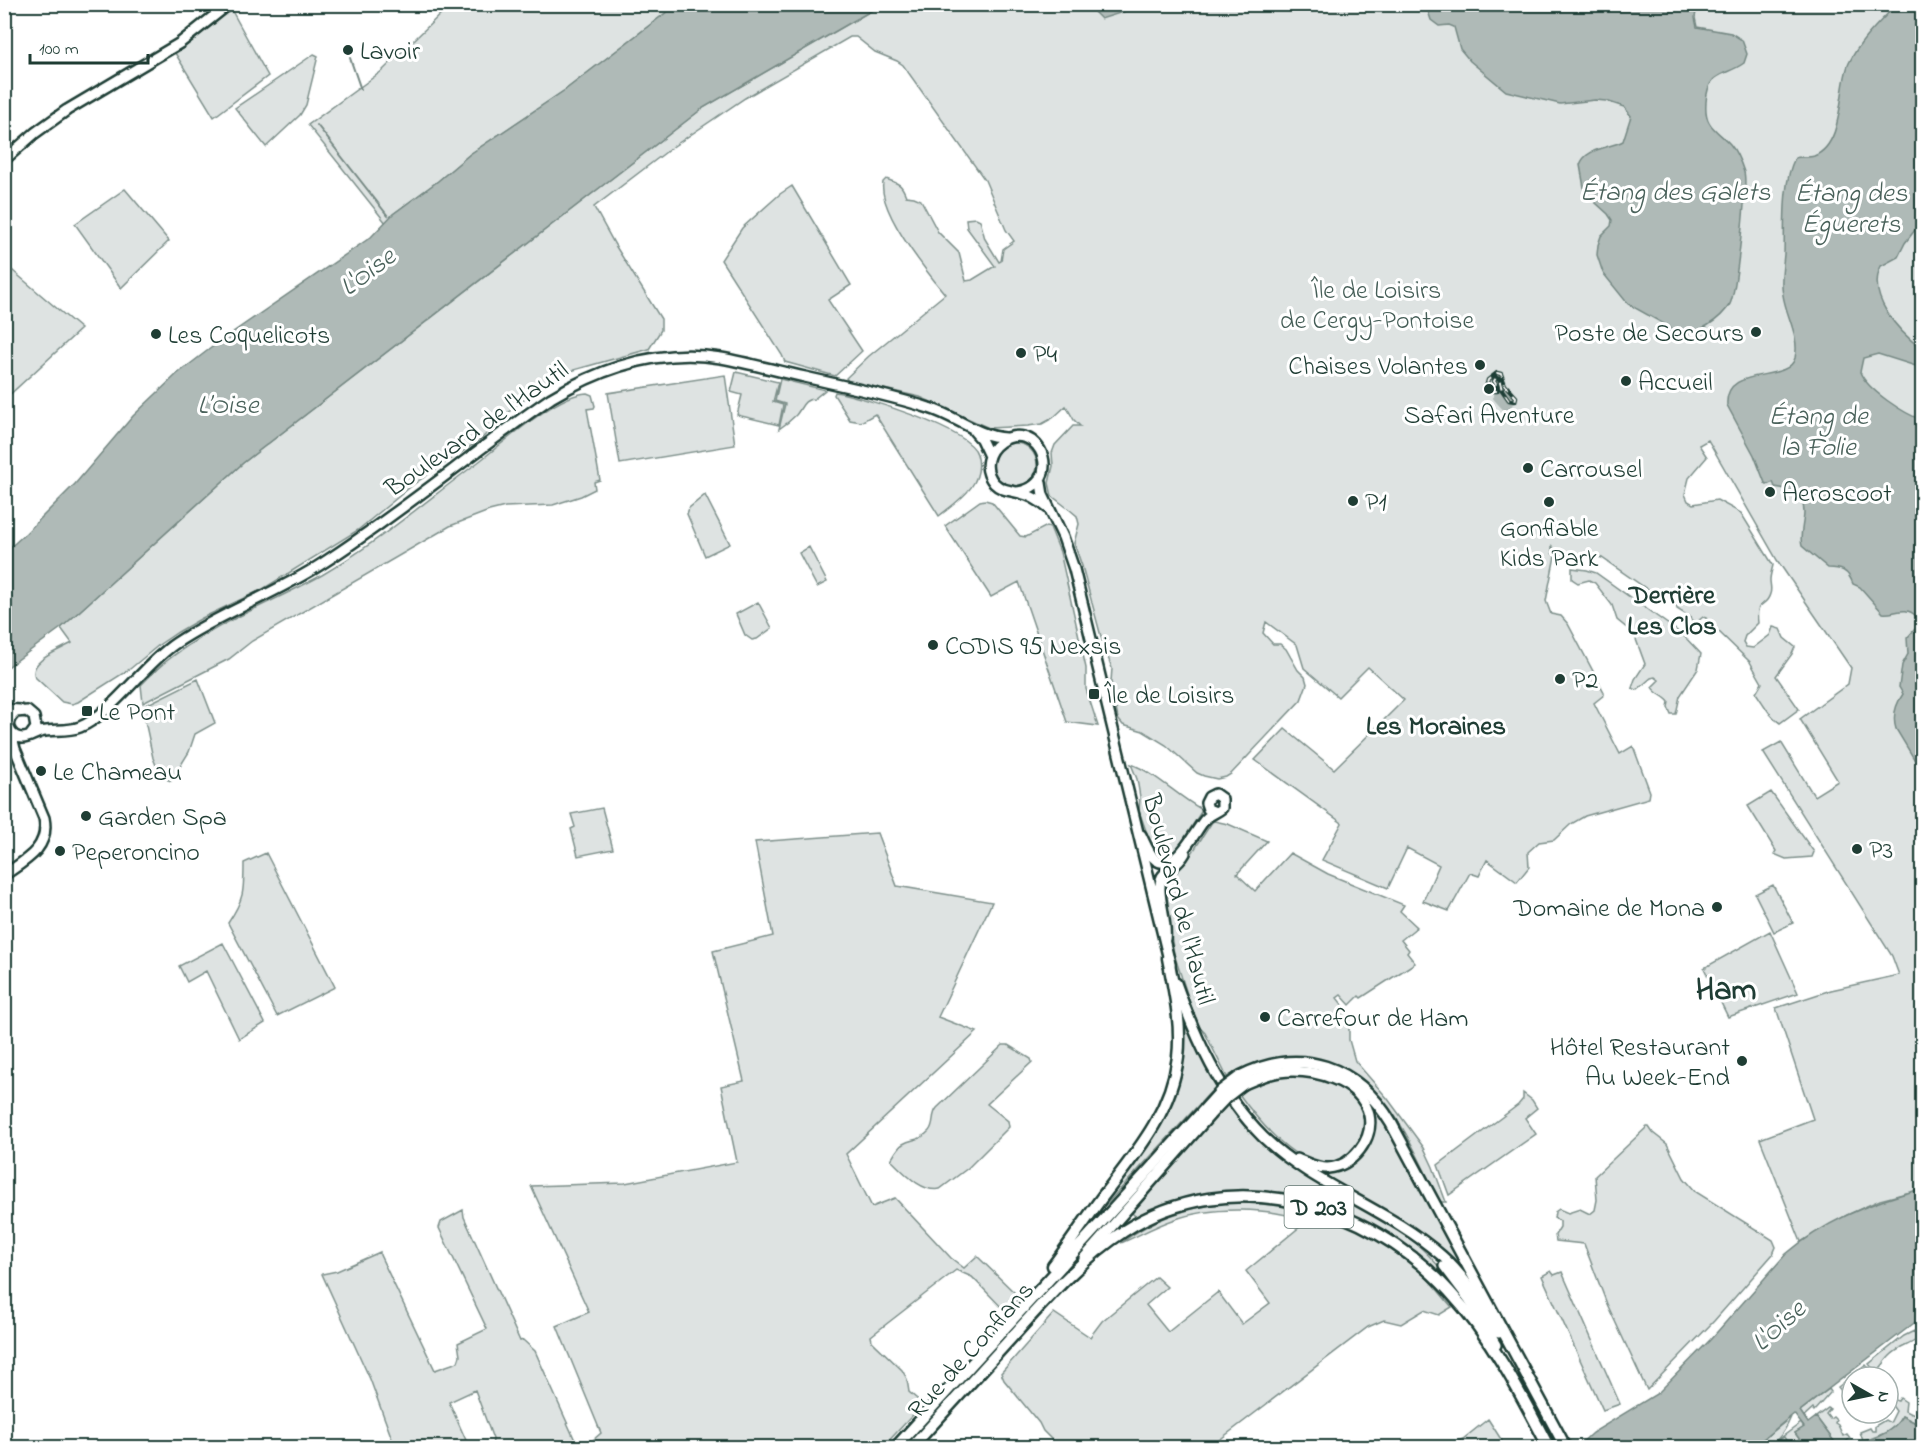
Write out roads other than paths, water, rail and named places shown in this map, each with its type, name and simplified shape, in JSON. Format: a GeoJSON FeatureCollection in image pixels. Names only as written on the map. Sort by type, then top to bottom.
{"type":"FeatureCollection","features":[{"type":"Feature","properties":{"kind":"main road"},"geometry":{"type":"LineString","coordinates":[[4,160],[35,133],[68,110],[180,43],[229,4]]}},
{"type":"Feature","properties":{"kind":"main road","name":"Boulevard de l'Hautil"},"geometry":{"type":"LineString","coordinates":[[29,736],[81,726],[95,718],[174,644],[323,564],[551,398],[590,376],[615,366],[662,357],[721,358],[909,402],[940,412],[993,437],[1005,438]]}},
{"type":"Feature","properties":{"kind":"main road","name":"Boulevard de l'Hautil"},"geometry":{"type":"LineString","coordinates":[[972,429],[981,439],[989,456]]}},
{"type":"Feature","properties":{"kind":"main road"},"geometry":{"type":"LineString","coordinates":[[1018,492],[1029,489],[1041,477],[1044,468],[1043,458],[1035,444],[1021,436],[1005,438],[996,444],[989,456],[988,471],[995,484],[1004,490],[1018,492],[1040,501],[1050,510]]}},
{"type":"Feature","properties":{"kind":"main road","name":"Boulevard de l'Hautil"},"geometry":{"type":"LineString","coordinates":[[1041,477],[1042,490],[1071,559],[1164,945],[1189,1016],[1215,1073],[1244,1116],[1271,1144],[1306,1170],[1391,1219],[1443,1257],[1465,1281],[1524,1370],[1566,1448]]}},
{"type":"Feature","properties":{"kind":"main road"},"geometry":{"type":"LineString","coordinates":[[4,709],[27,712],[59,730]]}},
{"type":"Feature","properties":{"kind":"main road"},"geometry":{"type":"LineString","coordinates":[[4,875],[35,852],[44,836],[44,818],[15,749],[10,730],[9,721],[12,715],[27,712]]}},
{"type":"Feature","properties":{"kind":"main road"},"geometry":{"type":"LineString","coordinates":[[20,760],[29,736],[36,726],[35,719],[27,712]]}},
{"type":"Feature","properties":{"kind":"main road"},"geometry":{"type":"LineString","coordinates":[[4,719],[10,730],[19,738],[29,736]]}},
{"type":"Feature","properties":{"kind":"main road"},"geometry":{"type":"LineString","coordinates":[[1164,945],[1167,930],[1160,883],[1163,875],[1179,863],[1211,810]]}},
{"type":"Feature","properties":{"kind":"main road"},"geometry":{"type":"LineString","coordinates":[[1136,825],[1152,855],[1161,862],[1174,859],[1193,838]]}},
{"type":"Feature","properties":{"kind":"main road"},"geometry":{"type":"LineString","coordinates":[[1027,1304],[1145,1141],[1166,1104],[1179,1046],[1177,1010],[1168,958]]}},
{"type":"Feature","properties":{"kind":"main road","name":"D 203"},"geometry":{"type":"LineString","coordinates":[[1027,1304],[1207,1113],[1221,1091],[1262,1067],[1276,1064],[1314,1064],[1344,1074],[1369,1092],[1392,1123],[1524,1370]]}},
{"type":"Feature","properties":{"kind":"main road","name":"D 203"},"geometry":{"type":"LineString","coordinates":[[1242,1080],[1277,1072],[1317,1073],[1348,1087],[1362,1100],[1368,1111],[1369,1127],[1362,1146],[1352,1158],[1336,1166],[1326,1168],[1315,1166],[1292,1157],[1271,1144]]}},
{"type":"Feature","properties":{"kind":"main road"},"geometry":{"type":"LineString","coordinates":[[1062,1282],[1207,1113]]}},
{"type":"Feature","properties":{"kind":"main road","name":"D 203"},"geometry":{"type":"LineString","coordinates":[[1062,1282],[1125,1230],[1180,1206],[1217,1198],[1245,1196],[1278,1198],[1308,1204],[1372,1230],[1400,1247],[1425,1267],[1449,1291],[1475,1323],[1521,1395]]}},
{"type":"Feature","properties":{"kind":"main road","name":"Boulevard de l'Hautil"},"geometry":{"type":"LineString","coordinates":[[1420,1240],[1457,1282],[1474,1308],[1548,1444]]}},
{"type":"Feature","properties":{"kind":"main road","name":"Rue de Conflans"},"geometry":{"type":"LineString","coordinates":[[911,1448],[1062,1282]]}},
{"type":"Feature","properties":{"kind":"main road","name":"Rue de Conflans"},"geometry":{"type":"LineString","coordinates":[[896,1448],[1027,1304]]}},
{"type":"Feature","properties":{"kind":"water","name":"L’Oise"},"geometry":{"type":"Polygon","coordinates":[[[676,5],[881,5],[703,108],[243,463],[61,628],[5,669],[5,552],[75,484],[133,416],[177,374],[220,341],[371,237],[393,214],[470,154],[565,90],[676,5]]]}},
{"type":"Feature","properties":{"kind":"water"},"geometry":{"type":"Polygon","coordinates":[[[1087,5],[1135,5],[1133,9],[1101,19],[1087,5]]]}},
{"type":"Feature","properties":{"kind":"water","name":"Étang des Galets"},"geometry":{"type":"Polygon","coordinates":[[[1426,5],[1697,5],[1695,18],[1697,27],[1731,33],[1742,40],[1747,54],[1744,63],[1714,79],[1707,92],[1706,102],[1709,122],[1734,150],[1744,172],[1745,181],[1735,280],[1730,304],[1721,315],[1701,329],[1680,333],[1628,304],[1603,273],[1597,255],[1598,245],[1601,236],[1611,226],[1612,220],[1585,193],[1580,165],[1583,159],[1592,152],[1623,141],[1631,116],[1624,107],[1595,100],[1560,104],[1506,91],[1470,61],[1460,49],[1454,27],[1439,26],[1431,20],[1426,5]]]}},
{"type":"Feature","properties":{"kind":"water","name":"Étang de la Folie"},"geometry":{"type":"Polygon","coordinates":[[[1896,5],[1922,5],[1922,221],[1905,243],[1898,257],[1881,266],[1878,290],[1887,313],[1922,349],[1922,368],[1878,354],[1863,358],[1860,372],[1878,394],[1922,420],[1922,772],[1896,729],[1894,719],[1903,694],[1899,687],[1902,665],[1908,654],[1907,638],[1916,628],[1916,616],[1908,611],[1883,613],[1860,587],[1853,584],[1846,573],[1840,569],[1828,568],[1802,546],[1804,507],[1802,502],[1786,489],[1775,487],[1773,482],[1767,485],[1765,483],[1754,455],[1727,405],[1729,392],[1735,384],[1745,379],[1781,371],[1790,366],[1795,358],[1796,342],[1782,285],[1785,204],[1791,168],[1795,158],[1814,156],[1824,150],[1831,140],[1836,128],[1849,63],[1864,39],[1896,5]]]}},
{"type":"Feature","properties":{"kind":"water","name":"L'Oise"},"geometry":{"type":"Polygon","coordinates":[[[1922,1189],[1922,1317],[1860,1365],[1840,1365],[1840,1380],[1800,1411],[1808,1423],[1816,1417],[1836,1444],[1845,1446],[1885,1433],[1896,1425],[1900,1425],[1902,1416],[1922,1426],[1922,1447],[1916,1443],[1900,1448],[1805,1447],[1795,1433],[1804,1427],[1794,1414],[1753,1447],[1577,1447],[1592,1433],[1658,1393],[1710,1340],[1786,1254],[1801,1242],[1833,1222],[1886,1200],[1922,1189]]]}},
{"type":"Feature","properties":{"kind":"waterway"},"geometry":{"type":"LineString","coordinates":[[350,58],[361,90]]}},
{"type":"Feature","properties":{"kind":"waterway"},"geometry":{"type":"LineString","coordinates":[[317,125],[388,216]]}},
{"type":"Feature","properties":{"kind":"waterway"},"geometry":{"type":"LineString","coordinates":[[1507,389],[1513,397],[1506,407],[1497,397],[1500,394],[1505,398],[1508,395],[1507,389]]}},
{"type":"Feature","properties":{"kind":"railway"},"geometry":{"type":"LineString","coordinates":[[1497,373],[1501,374],[1505,385],[1516,397],[1515,401],[1509,400],[1502,390],[1499,379],[1496,378],[1494,381],[1498,388],[1497,391],[1493,391],[1487,384],[1488,380],[1497,373]]}},
{"type":"Feature","properties":{"kind":"place","name":"Lavoir"},"geometry":{"type":"Point","coordinates":[348,50]}},
{"type":"Feature","properties":{"kind":"place","name":"Poste de Secours"},"geometry":{"type":"Point","coordinates":[1756,332]}},
{"type":"Feature","properties":{"kind":"place","name":"Les Coquelicots"},"geometry":{"type":"Point","coordinates":[156,334]}},
{"type":"Feature","properties":{"kind":"place","name":"P4"},"geometry":{"type":"Point","coordinates":[1021,353]}},
{"type":"Feature","properties":{"kind":"place","name":"Chaises Volantes"},"geometry":{"type":"Point","coordinates":[1480,365]}},
{"type":"Feature","properties":{"kind":"place","name":"Accueil"},"geometry":{"type":"Point","coordinates":[1626,381]}},
{"type":"Feature","properties":{"kind":"place","name":"Safari Aventure"},"geometry":{"type":"Point","coordinates":[1489,389]}},
{"type":"Feature","properties":{"kind":"place","name":"Carrousel"},"geometry":{"type":"Point","coordinates":[1528,468]}},
{"type":"Feature","properties":{"kind":"place","name":"Aeroscoot"},"geometry":{"type":"Point","coordinates":[1770,492]}},
{"type":"Feature","properties":{"kind":"place","name":"P1"},"geometry":{"type":"Point","coordinates":[1353,501]}},
{"type":"Feature","properties":{"kind":"place","name":"Gonflable Kids Park"},"geometry":{"type":"Point","coordinates":[1549,502]}},
{"type":"Feature","properties":{"kind":"place","name":"CODIS 95 Nexsis"},"geometry":{"type":"Point","coordinates":[933,645]}},
{"type":"Feature","properties":{"kind":"place","name":"P2"},"geometry":{"type":"Point","coordinates":[1560,679]}},
{"type":"Feature","properties":{"kind":"place","name":"Île de Loisirs"},"geometry":{"type":"Point","coordinates":[1094,694]}},
{"type":"Feature","properties":{"kind":"place","name":"Le Pont"},"geometry":{"type":"Point","coordinates":[87,711]}},
{"type":"Feature","properties":{"kind":"place","name":"Le Chameau"},"geometry":{"type":"Point","coordinates":[41,771]}},
{"type":"Feature","properties":{"kind":"place","name":"Garden Spa"},"geometry":{"type":"Point","coordinates":[86,816]}},
{"type":"Feature","properties":{"kind":"place","name":"P3"},"geometry":{"type":"Point","coordinates":[1857,849]}},
{"type":"Feature","properties":{"kind":"place","name":"Peperoncino"},"geometry":{"type":"Point","coordinates":[60,851]}},
{"type":"Feature","properties":{"kind":"place","name":"Domaine de Mona"},"geometry":{"type":"Point","coordinates":[1717,907]}},
{"type":"Feature","properties":{"kind":"place","name":"Carrefour de Ham"},"geometry":{"type":"Point","coordinates":[1265,1017]}},
{"type":"Feature","properties":{"kind":"place","name":"Hôtel Restaurant Au Week-End"},"geometry":{"type":"Point","coordinates":[1742,1061]}},
{"type":"Feature","properties":{"kind":"district","name":"Derrière Les Clos"},"geometry":{"type":"Point","coordinates":[1672,610]}},
{"type":"Feature","properties":{"kind":"district","name":"Les Moraines"},"geometry":{"type":"Point","coordinates":[1436,725]}},
{"type":"Feature","properties":{"kind":"district","name":"Ham"},"geometry":{"type":"Point","coordinates":[1726,988]}},
{"type":"Feature","properties":{"kind":"water label","name":"Étang des Éguerets"},"geometry":{"type":"Point","coordinates":[1851,208]}},
{"type":"Feature","properties":{"kind":"park label","name":"Île de Loisirs de Cergy-Pontoise"},"geometry":{"type":"Point","coordinates":[1377,304]}}]}
